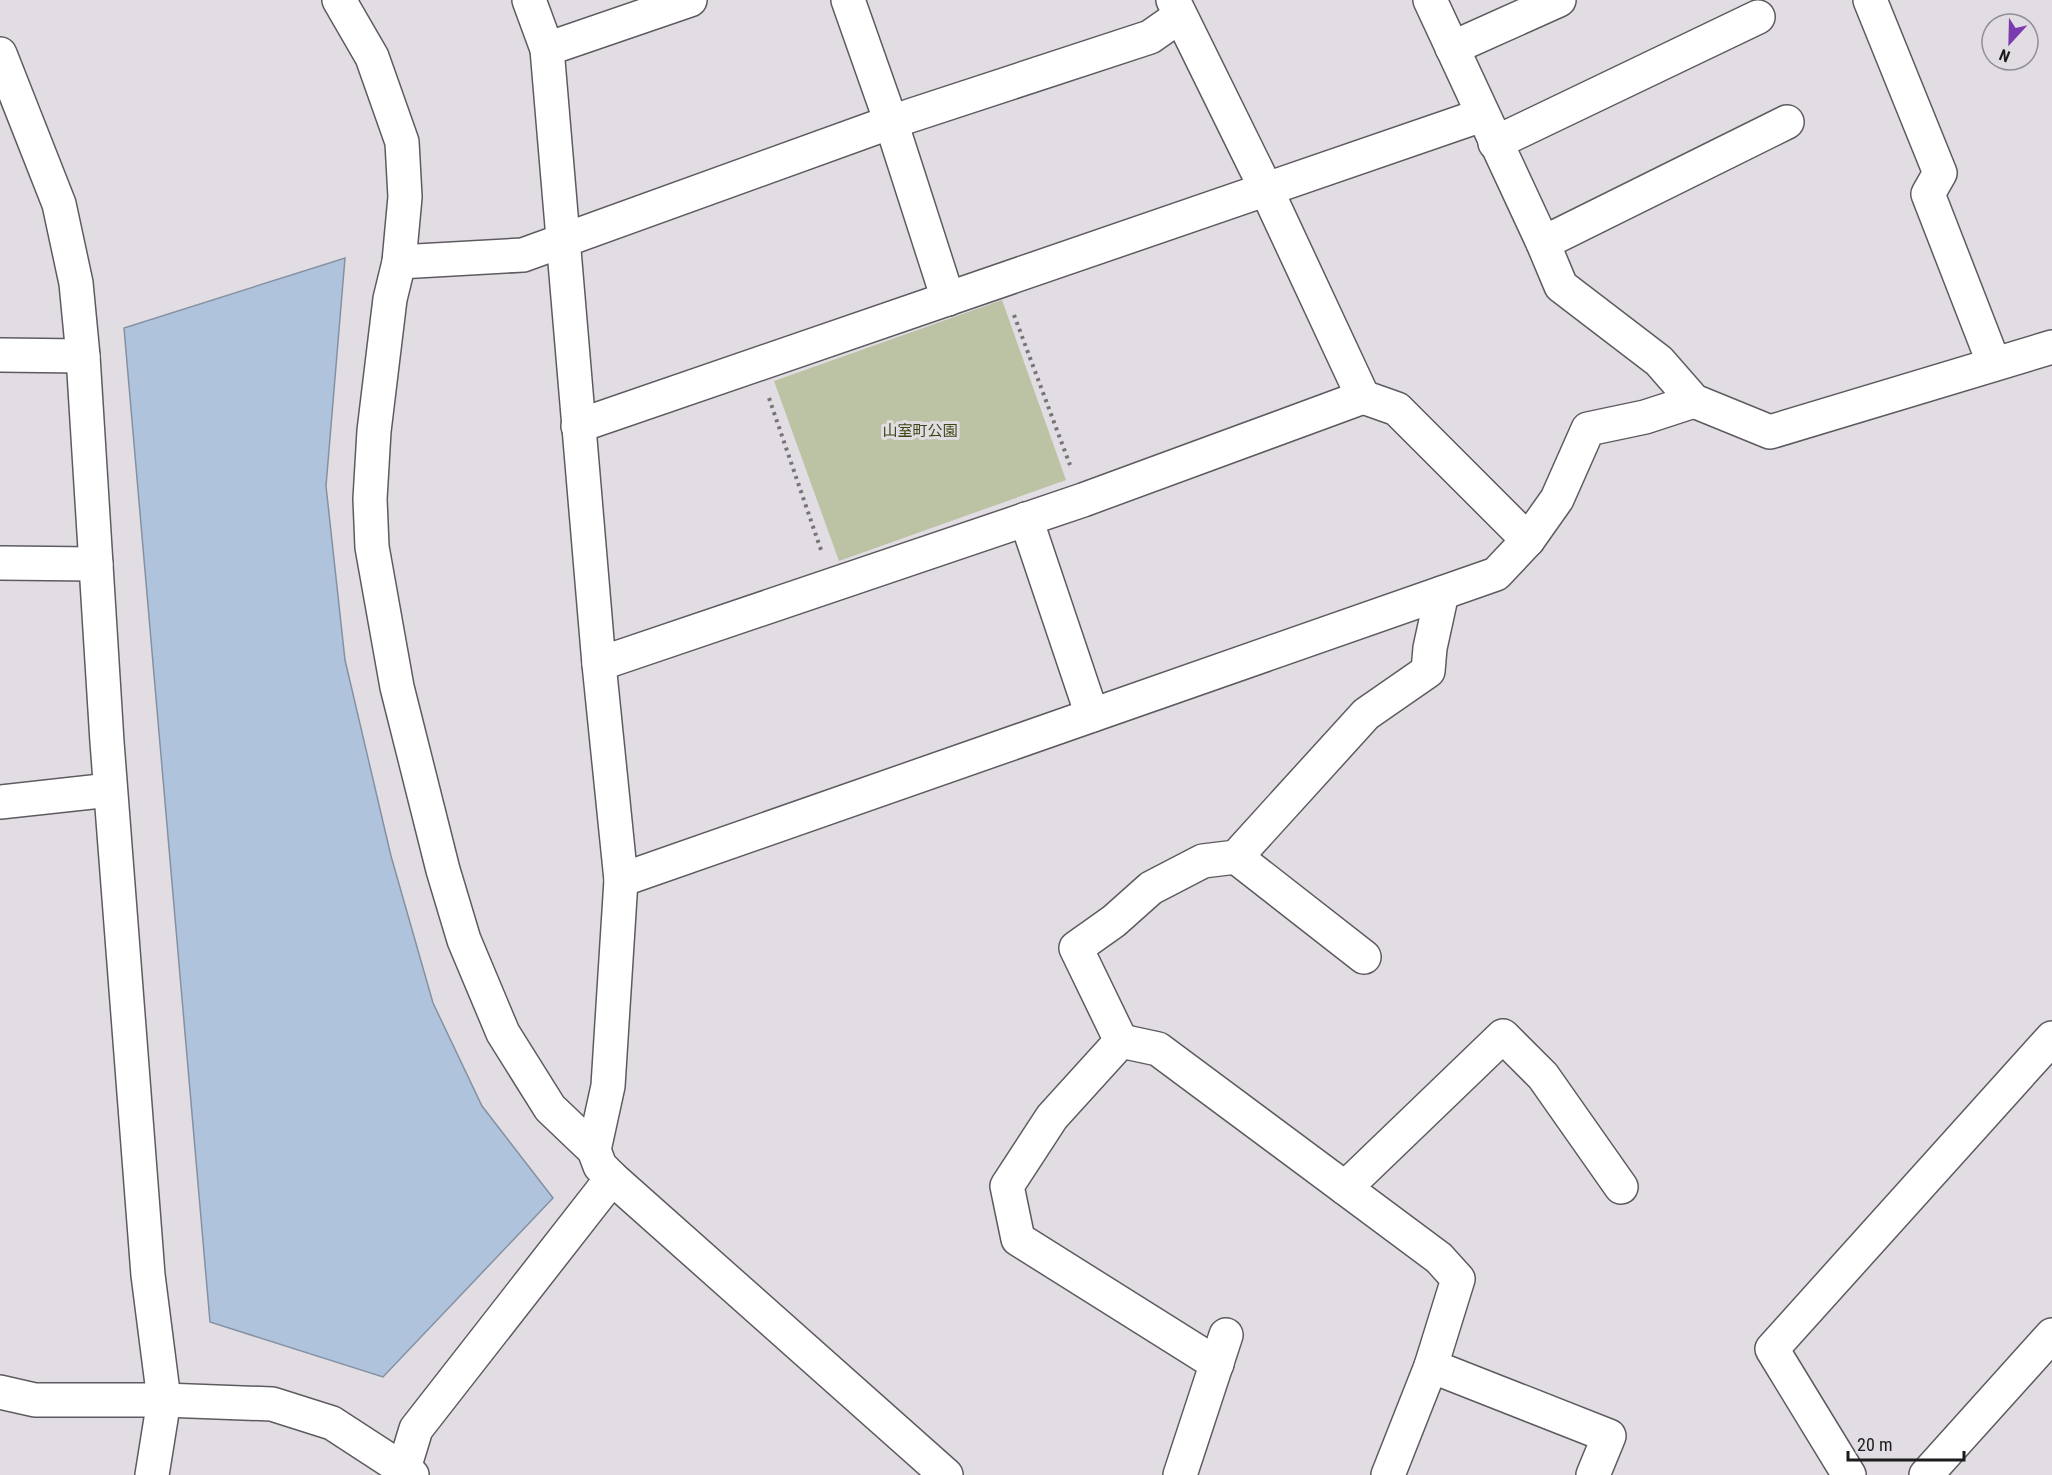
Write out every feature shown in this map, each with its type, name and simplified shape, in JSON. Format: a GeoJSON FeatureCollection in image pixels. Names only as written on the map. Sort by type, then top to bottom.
{"type":"FeatureCollection","features":[{"type":"Feature","properties":{"kind":"street"},"geometry":{"type":"LineString","coordinates":[[339,0],[372,57],[402,142],[405,196],[399,262],[390,299],[374,431],[370,499],[372,547],[397,687],[443,870],[464,940],[503,1033],[550,1108],[594,1150],[600,1166],[946,1475]]}},
{"type":"Feature","properties":{"kind":"street"},"geometry":{"type":"LineString","coordinates":[[529,0],[547,49],[599,663],[621,880],[608,1086],[594,1150]]}},
{"type":"Feature","properties":{"kind":"street"},"geometry":{"type":"LineString","coordinates":[[547,49],[690,0]]}},
{"type":"Feature","properties":{"kind":"street"},"geometry":{"type":"LineString","coordinates":[[848,0],[891,122],[948,299]]}},
{"type":"Feature","properties":{"kind":"street"},"geometry":{"type":"LineString","coordinates":[[1430,0],[1561,286],[1659,361],[1694,401],[1770,432],[2052,347]]}},
{"type":"Feature","properties":{"kind":"street"},"geometry":{"type":"LineString","coordinates":[[1452,48],[1559,0]]}},
{"type":"Feature","properties":{"kind":"street"},"geometry":{"type":"LineString","coordinates":[[1870,0],[1940,173],[1928,194],[1994,364]]}},
{"type":"Feature","properties":{"kind":"street"},"geometry":{"type":"LineString","coordinates":[[399,262],[523,255],[891,122],[1150,37],[1176,8],[1267,191],[1363,397]]}},
{"type":"Feature","properties":{"kind":"street"},"geometry":{"type":"LineString","coordinates":[[578,426],[1267,191],[1489,129],[1758,16]]}},
{"type":"Feature","properties":{"kind":"street"},"geometry":{"type":"LineString","coordinates":[[0,54],[59,204],[76,283],[83,356],[110,790],[148,1275],[164,1400],[152,1475]]}},
{"type":"Feature","properties":{"kind":"street"},"geometry":{"type":"LineString","coordinates":[[1543,243],[1787,122]]}},
{"type":"Feature","properties":{"kind":"street"},"geometry":{"type":"LineString","coordinates":[[0,355],[83,356]]}},
{"type":"Feature","properties":{"kind":"street"},"geometry":{"type":"LineString","coordinates":[[599,663],[1083,500],[1363,397],[1397,410],[1528,540]]}},
{"type":"Feature","properties":{"kind":"street"},"geometry":{"type":"LineString","coordinates":[[621,880],[1496,574],[1528,540],[1557,499],[1588,429],[1645,417],[1694,401]]}},
{"type":"Feature","properties":{"kind":"street"},"geometry":{"type":"LineString","coordinates":[[1026,519],[1092,715]]}},
{"type":"Feature","properties":{"kind":"street"},"geometry":{"type":"LineString","coordinates":[[0,563],[96,564]]}},
{"type":"Feature","properties":{"kind":"street"},"geometry":{"type":"LineString","coordinates":[[1122,1041],[1076,948],[1114,921],[1151,888],[1203,861],[1236,857],[1366,714],[1428,671],[1430,648],[1442,593]]}},
{"type":"Feature","properties":{"kind":"street"},"geometry":{"type":"LineString","coordinates":[[0,802],[110,790]]}},
{"type":"Feature","properties":{"kind":"street"},"geometry":{"type":"LineString","coordinates":[[1236,857],[1364,957]]}},
{"type":"Feature","properties":{"kind":"street"},"geometry":{"type":"LineString","coordinates":[[1345,1188],[1503,1036],[1544,1076],[1621,1187]]}},
{"type":"Feature","properties":{"kind":"street"},"geometry":{"type":"LineString","coordinates":[[1849,1475],[1772,1349],[2052,1038]]}},
{"type":"Feature","properties":{"kind":"street"},"geometry":{"type":"LineString","coordinates":[[1122,1041],[1158,1049],[1439,1258],[1458,1279],[1431,1366],[1388,1475]]}},
{"type":"Feature","properties":{"kind":"street"},"geometry":{"type":"LineString","coordinates":[[1122,1041],[1052,1118],[1007,1186],[1018,1239],[1221,1349],[1180,1475]]}},
{"type":"Feature","properties":{"kind":"street"},"geometry":{"type":"LineString","coordinates":[[0,1392],[35,1400],[164,1400],[272,1404],[332,1423],[406,1473],[416,1429],[612,1178]]}},
{"type":"Feature","properties":{"kind":"street"},"geometry":{"type":"LineString","coordinates":[[1926,1475],[2052,1335]]}},
{"type":"Feature","properties":{"kind":"street"},"geometry":{"type":"LineString","coordinates":[[1431,1366],[1609,1436],[1593,1475]]}},
{"type":"Feature","properties":{"kind":"path"},"geometry":{"type":"LineString","coordinates":[[1001,281],[1083,500]]}},
{"type":"Feature","properties":{"kind":"path"},"geometry":{"type":"LineString","coordinates":[[757,364],[834,585]]}},
{"type":"Feature","properties":{"kind":"green space","name":"山室町公園"},"geometry":{"type":"Polygon","coordinates":[[[1002,300],[1066,480],[839,561],[774,381],[1002,300]]]}},
{"type":"Feature","properties":{"kind":"water"},"geometry":{"type":"Polygon","coordinates":[[[345,258],[326,486],[345,660],[391,856],[433,1003],[482,1106],[553,1198],[383,1377],[210,1322],[124,328],[345,258]]]}}]}
